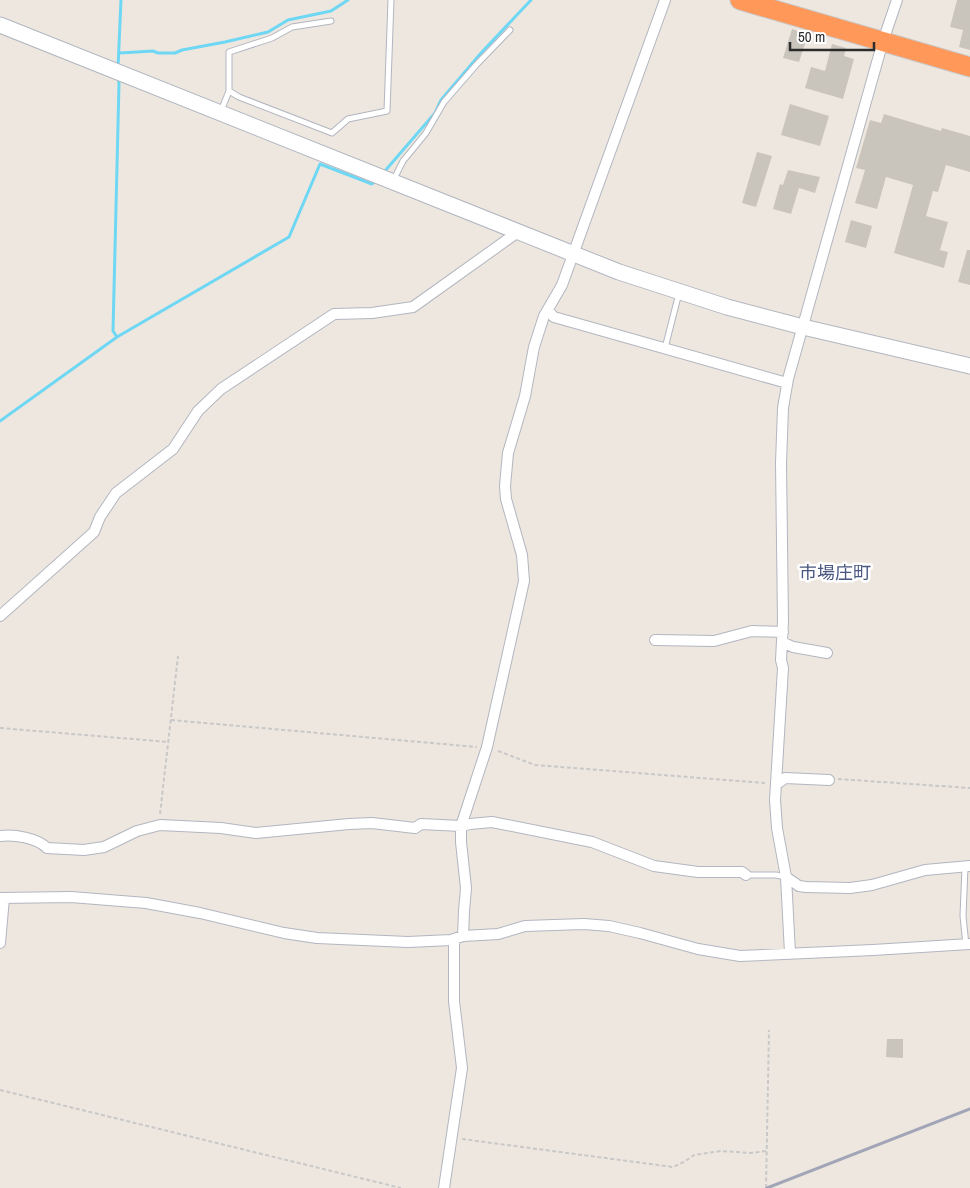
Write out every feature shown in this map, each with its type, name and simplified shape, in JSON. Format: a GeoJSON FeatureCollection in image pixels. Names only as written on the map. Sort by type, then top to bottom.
{"type":"FeatureCollection","features":[{"type":"Feature","properties":{"kind":"highway"},"geometry":{"type":"LineString","coordinates":[[740,0],[970,67]]}},
{"type":"Feature","properties":{"kind":"street"},"geometry":{"type":"LineString","coordinates":[[444,1188],[462,1068],[454,1001],[458,938],[464,911],[466,888],[461,826],[490,748],[524,581],[522,555],[506,499],[505,486],[508,453],[525,396],[534,347],[548,311],[562,285],[665,0]]}},
{"type":"Feature","properties":{"kind":"street"},"geometry":{"type":"LineString","coordinates":[[790,953],[786,878],[777,828],[775,800],[782,681],[781,463],[783,408],[787,383],[883,41],[898,0]]}},
{"type":"Feature","properties":{"kind":"street"},"geometry":{"type":"LineString","coordinates":[[0,25],[619,272],[679,292],[803,326],[970,366]]}},
{"type":"Feature","properties":{"kind":"street"},"geometry":{"type":"LineString","coordinates":[[0,616],[94,532],[100,517],[116,493],[173,449],[198,411],[221,389],[334,314],[372,313],[412,307],[518,232]]}},
{"type":"Feature","properties":{"kind":"street"},"geometry":{"type":"LineString","coordinates":[[548,311],[554,317],[787,383]]}},
{"type":"Feature","properties":{"kind":"street"},"geometry":{"type":"LineString","coordinates":[[655,640],[714,642],[752,631],[782,637],[793,647],[827,653]]}},
{"type":"Feature","properties":{"kind":"street"},"geometry":{"type":"LineString","coordinates":[[777,784],[786,778],[829,780]]}},
{"type":"Feature","properties":{"kind":"street"},"geometry":{"type":"LineString","coordinates":[[0,836],[8,835],[42,843],[47,848],[84,850],[104,847],[137,831],[160,825],[221,828],[256,833],[349,824],[372,823],[415,828],[421,824],[461,826],[492,822],[592,842],[654,866],[698,872],[742,872],[746,875]]}},
{"type":"Feature","properties":{"kind":"street"},"geometry":{"type":"LineString","coordinates":[[786,878],[800,886],[806,887],[850,888],[872,885],[925,870],[968,866]]}},
{"type":"Feature","properties":{"kind":"street"},"geometry":{"type":"LineString","coordinates":[[0,943],[2,898],[71,897],[146,903],[200,913],[289,934],[317,938],[408,942],[498,934],[525,926],[594,924],[640,932],[698,949],[740,956],[968,944]]}},
{"type":"Feature","properties":{"kind":"lane"},"geometry":{"type":"LineString","coordinates":[[229,92],[239,98],[332,133],[348,118],[387,111],[391,0]]}},
{"type":"Feature","properties":{"kind":"lane"},"geometry":{"type":"LineString","coordinates":[[219,113],[229,92],[229,52],[272,38],[292,27],[331,20]]}},
{"type":"Feature","properties":{"kind":"lane"},"geometry":{"type":"LineString","coordinates":[[384,178],[403,161],[426,133],[444,102],[510,30]]}},
{"type":"Feature","properties":{"kind":"lane"},"geometry":{"type":"LineString","coordinates":[[665,348],[679,292]]}},
{"type":"Feature","properties":{"kind":"lane"},"geometry":{"type":"LineString","coordinates":[[968,866],[963,916],[968,944]]}},
{"type":"Feature","properties":{"kind":"lane"},"geometry":{"type":"LineString","coordinates":[[746,875],[776,874],[786,878]]}},
{"type":"Feature","properties":{"kind":"path"},"geometry":{"type":"LineString","coordinates":[[160,825],[157,819],[161,812],[178,656]]}},
{"type":"Feature","properties":{"kind":"path"},"geometry":{"type":"LineString","coordinates":[[171,720],[490,748],[535,764],[777,784]]}},
{"type":"Feature","properties":{"kind":"path"},"geometry":{"type":"LineString","coordinates":[[0,728],[169,742]]}},
{"type":"Feature","properties":{"kind":"path"},"geometry":{"type":"LineString","coordinates":[[829,780],[970,788]]}},
{"type":"Feature","properties":{"kind":"path"},"geometry":{"type":"LineString","coordinates":[[766,1188],[769,1030]]}},
{"type":"Feature","properties":{"kind":"path"},"geometry":{"type":"LineString","coordinates":[[0,1090],[401,1188]]}},
{"type":"Feature","properties":{"kind":"path"},"geometry":{"type":"LineString","coordinates":[[452,1138],[673,1167],[694,1155],[721,1151],[751,1153],[766,1151]]}},
{"type":"Feature","properties":{"kind":"building"},"geometry":{"type":"Polygon","coordinates":[[[957,0],[970,0],[970,50],[959,47],[963,30],[950,27],[957,0]]]}},
{"type":"Feature","properties":{"kind":"building"},"geometry":{"type":"Polygon","coordinates":[[[792,29],[808,34],[799,62],[783,58],[792,29]]]}},
{"type":"Feature","properties":{"kind":"building"},"geometry":{"type":"Polygon","coordinates":[[[832,44],[846,48],[844,56],[854,59],[843,99],[805,88],[811,67],[825,71],[832,44]]]}},
{"type":"Feature","properties":{"kind":"building"},"geometry":{"type":"Polygon","coordinates":[[[790,104],[829,116],[820,146],[781,135],[790,104]]]}},
{"type":"Feature","properties":{"kind":"building"},"geometry":{"type":"Polygon","coordinates":[[[884,114],[941,131],[942,128],[970,136],[970,172],[946,165],[938,192],[933,191],[926,216],[948,222],[940,250],[948,252],[944,268],[894,253],[913,185],[886,177],[877,209],[855,203],[865,170],[856,168],[870,120],[881,123],[884,114]]]}},
{"type":"Feature","properties":{"kind":"building"},"geometry":{"type":"Polygon","coordinates":[[[757,152],[772,156],[756,207],[742,203],[757,152]]]}},
{"type":"Feature","properties":{"kind":"building"},"geometry":{"type":"Polygon","coordinates":[[[788,170],[820,177],[815,193],[799,188],[791,214],[773,209],[780,184],[783,185],[788,170]]]}},
{"type":"Feature","properties":{"kind":"building"},"geometry":{"type":"Polygon","coordinates":[[[851,220],[872,226],[866,248],[845,242],[851,220]]]}},
{"type":"Feature","properties":{"kind":"building"},"geometry":{"type":"Polygon","coordinates":[[[967,250],[970,250],[970,285],[958,282],[967,250]]]}},
{"type":"Feature","properties":{"kind":"building"},"geometry":{"type":"Polygon","coordinates":[[[887,1039],[903,1039],[903,1058],[886,1057],[887,1039]]]}},
{"type":"Feature","properties":{"kind":"waterway"},"geometry":{"type":"LineString","coordinates":[[118,68],[121,0]]}},
{"type":"Feature","properties":{"kind":"waterway"},"geometry":{"type":"LineString","coordinates":[[120,53],[153,51],[158,53],[175,53],[225,42],[268,32],[288,20],[331,11],[348,0]]}},
{"type":"Feature","properties":{"kind":"waterway"},"geometry":{"type":"LineString","coordinates":[[384,172],[435,113],[441,100],[481,53],[531,0]]}},
{"type":"Feature","properties":{"kind":"waterway"},"geometry":{"type":"LineString","coordinates":[[117,337],[113,331],[118,76]]}},
{"type":"Feature","properties":{"kind":"waterway"},"geometry":{"type":"LineString","coordinates":[[0,421],[117,337],[289,237],[320,164],[372,184],[376,180]]}},
{"type":"Feature","properties":{"kind":"railway"},"geometry":{"type":"LineString","coordinates":[[767,1188],[970,1109]]}},
{"type":"Feature","properties":{"kind":"district","name":"市場庄町"},"geometry":{"type":"Point","coordinates":[835,573]}}]}
